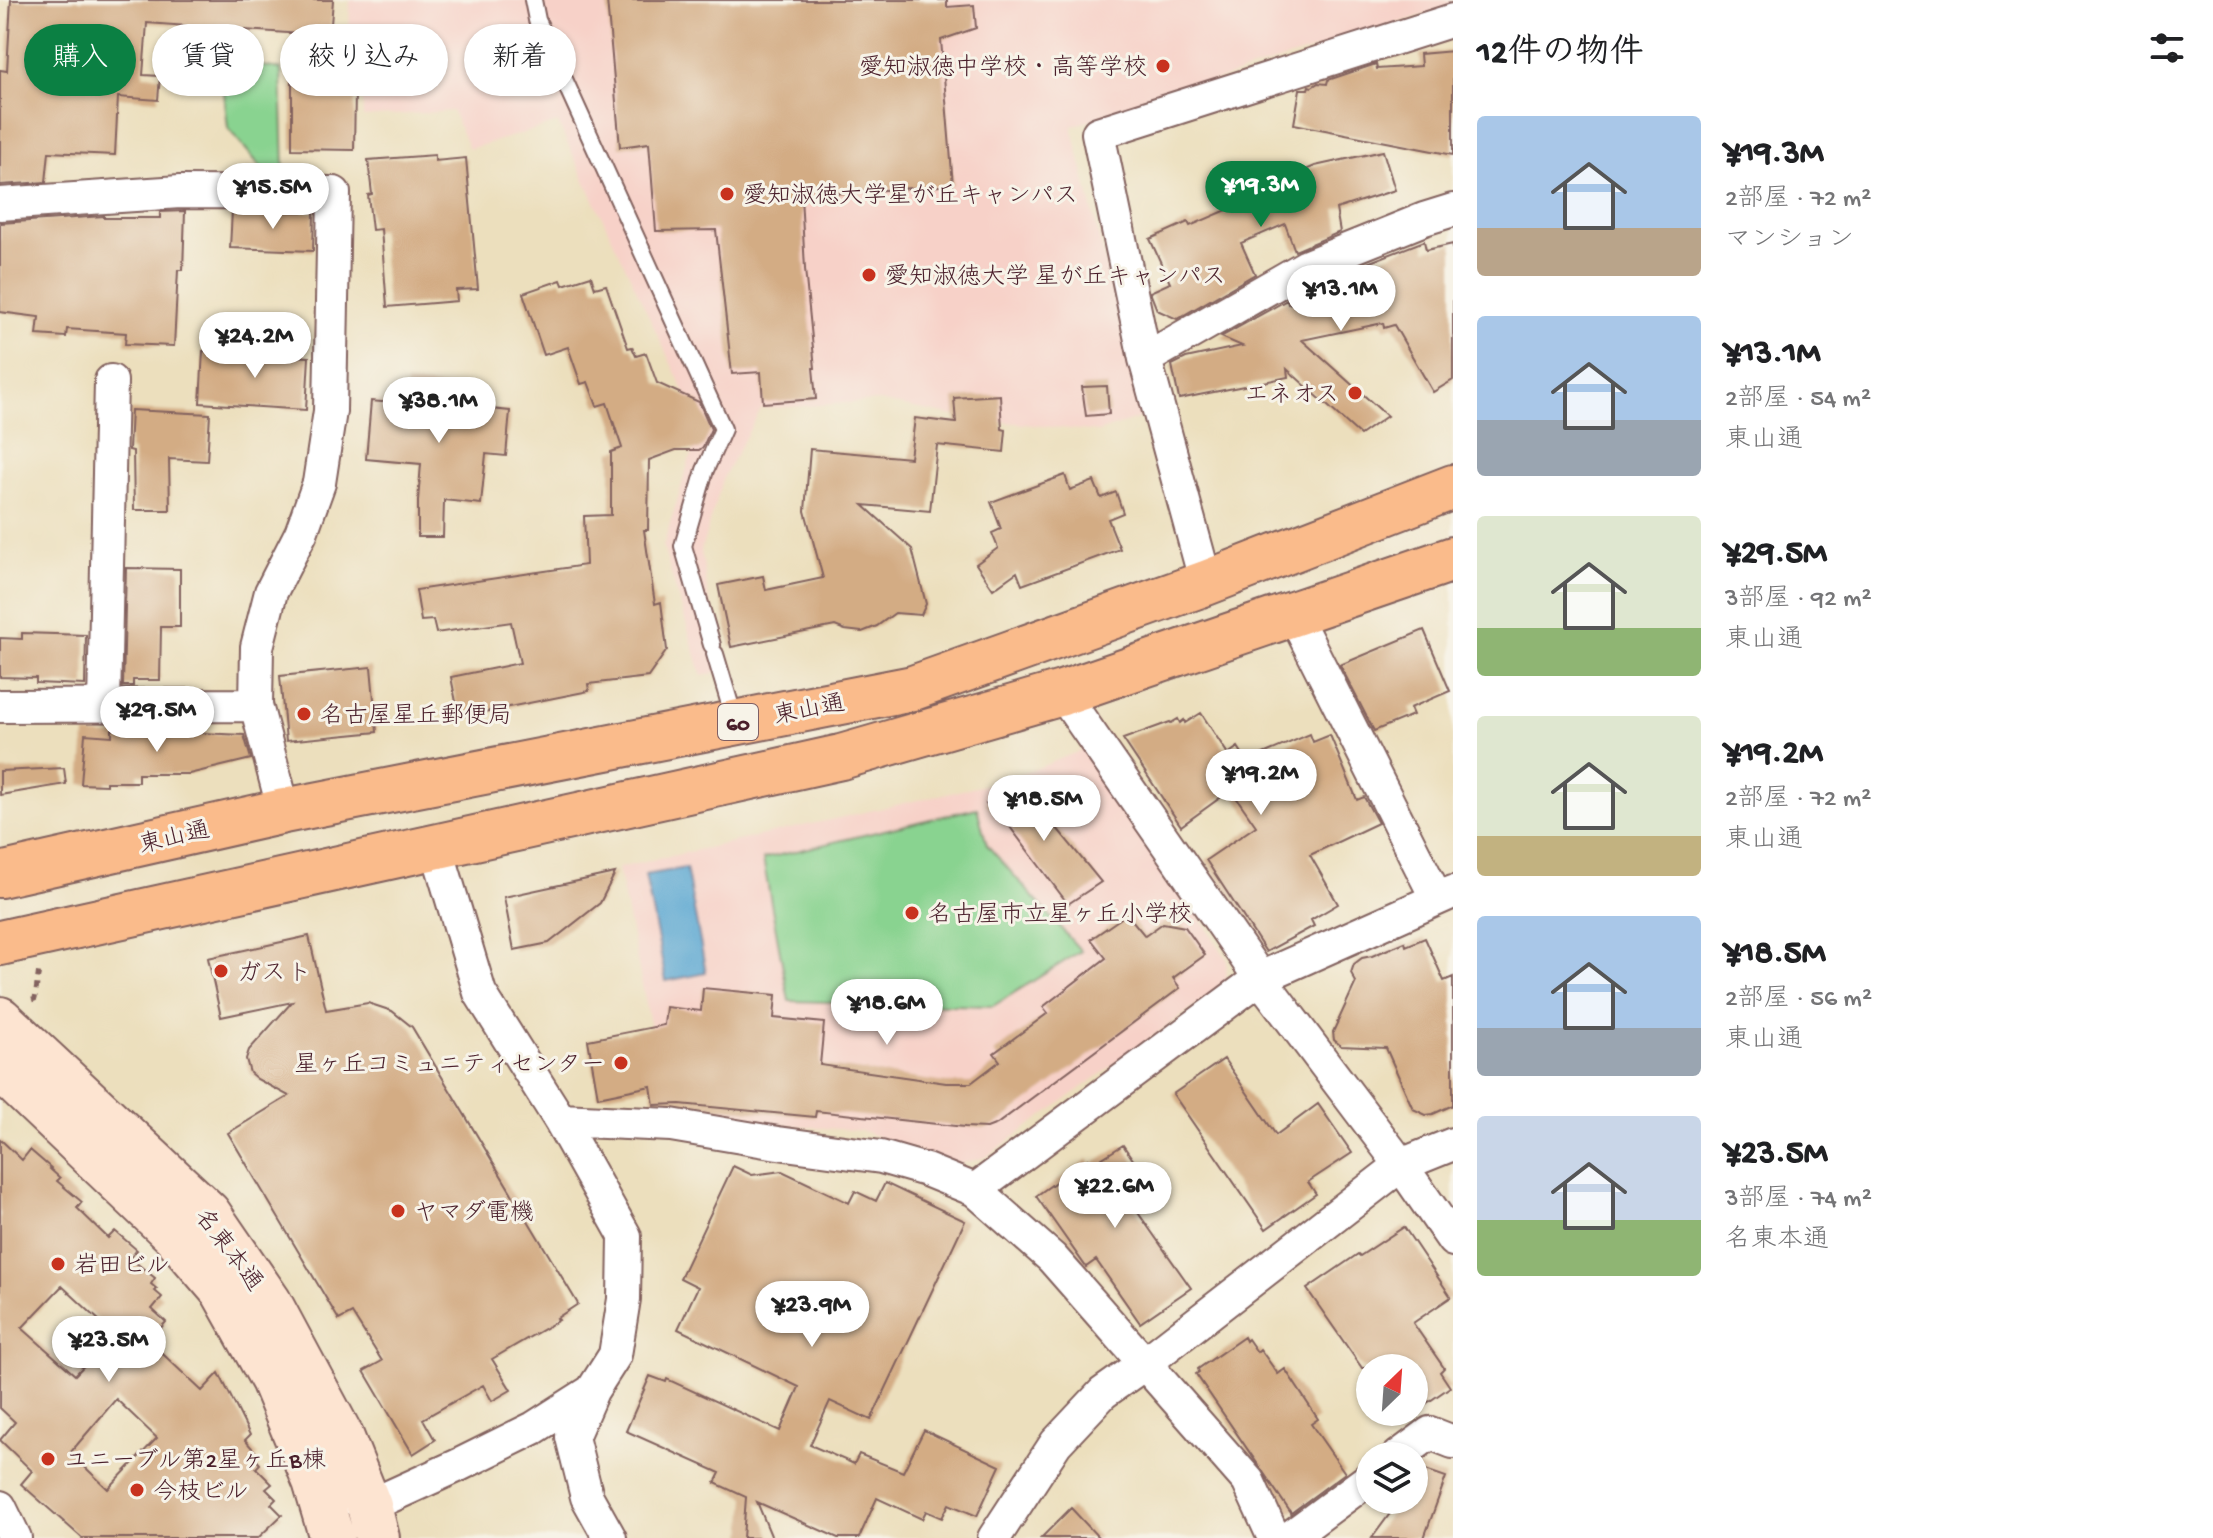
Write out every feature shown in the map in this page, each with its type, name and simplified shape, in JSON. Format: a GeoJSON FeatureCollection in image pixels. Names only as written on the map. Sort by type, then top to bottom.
{"type":"FeatureCollection","features":[{"type":"Feature","properties":{"kind":"main road","name":"東山通"},"geometry":{"type":"LineString","coordinates":[[0,875],[284,811],[913,688],[1206,583],[1453,487]]}},
{"type":"Feature","properties":{"kind":"main road","name":"60"},"geometry":{"type":"LineString","coordinates":[[0,943],[841,757],[1062,693],[1453,559]]}},
{"type":"Feature","properties":{"kind":"main road","name":"名東本通"},"geometry":{"type":"LineString","coordinates":[[18,1009],[208,1213],[269,1302],[341,1436],[373,1522]]}},
{"type":"Feature","properties":{"kind":"main road","name":"名東本通"},"geometry":{"type":"LineString","coordinates":[[0,1068],[174,1234],[223,1291],[273,1380],[315,1481],[332,1538]]}},
{"type":"Feature","properties":{"kind":"street"},"geometry":{"type":"LineString","coordinates":[[1206,583],[1145,359],[1098,133],[1453,20]]}},
{"type":"Feature","properties":{"kind":"street"},"geometry":{"type":"LineString","coordinates":[[0,204],[180,192],[334,193],[330,411],[319,483],[301,533],[271,592],[257,647],[256,705],[284,811]]}},
{"type":"Feature","properties":{"kind":"street"},"geometry":{"type":"LineString","coordinates":[[1145,359],[1307,266],[1453,210]]}},
{"type":"Feature","properties":{"kind":"street"},"geometry":{"type":"LineString","coordinates":[[104,705],[111,381]]}},
{"type":"Feature","properties":{"kind":"street"},"geometry":{"type":"LineString","coordinates":[[975,1190],[1260,978],[1445,895],[1294,615]]}},
{"type":"Feature","properties":{"kind":"street"},"geometry":{"type":"LineString","coordinates":[[1062,693],[1260,978],[1401,1165],[1453,1240]]}},
{"type":"Feature","properties":{"kind":"street"},"geometry":{"type":"LineString","coordinates":[[0,706],[256,705]]}},
{"type":"Feature","properties":{"kind":"street"},"geometry":{"type":"LineString","coordinates":[[436,846],[480,993],[560,1120],[625,1236],[624,1299],[615,1355],[592,1391],[572,1437],[587,1497],[610,1538]]}},
{"type":"Feature","properties":{"kind":"street"},"geometry":{"type":"LineString","coordinates":[[560,1120],[671,1125],[881,1157],[926,1170],[975,1190],[1052,1258],[1248,1481],[1274,1538]]}},
{"type":"Feature","properties":{"kind":"street"},"geometry":{"type":"LineString","coordinates":[[994,1538],[1056,1443],[1103,1393],[1401,1165],[1453,1144]]}},
{"type":"Feature","properties":{"kind":"street"},"geometry":{"type":"LineString","coordinates":[[315,1481],[373,1522],[459,1465],[534,1428],[592,1391]]}},
{"type":"Feature","properties":{"kind":"street"},"geometry":{"type":"LineString","coordinates":[[1418,1442],[1430,1433],[1453,1442]]}},
{"type":"Feature","properties":{"kind":"street"},"geometry":{"type":"LineString","coordinates":[[1289,1538],[1356,1488]]}},
{"type":"Feature","properties":{"kind":"street"},"geometry":{"type":"LineString","coordinates":[[0,1507],[15,1538]]}},
{"type":"Feature","properties":{"kind":"lane"},"geometry":{"type":"LineString","coordinates":[[533,0],[537,20],[723,429],[705,470],[683,546],[736,723]]}},
{"type":"Feature","properties":{"kind":"path"},"geometry":{"type":"LineString","coordinates":[[18,1009],[40,960]]}},
{"type":"Feature","properties":{"kind":"shaded area","name":"愛知淑徳大学 星が丘キャンパス"},"geometry":{"type":"Polygon","coordinates":[[[350,0],[1453,0],[1453,6],[1072,126],[1143,417],[1098,432],[959,417],[879,401],[761,409],[724,476],[701,550],[709,600],[730,670],[702,676],[663,547],[700,425],[558,123],[469,149],[452,111],[363,117],[362,96],[448,96],[448,24],[349,24],[350,0]]]}},
{"type":"Feature","properties":{"kind":"shaded area","name":"名古屋市立星ヶ丘小学校"},"geometry":{"type":"Polygon","coordinates":[[[1089,747],[1227,959],[1226,984],[986,1157],[956,1165],[862,1131],[669,1116],[618,868],[1011,779],[1089,747]]]}},
{"type":"Feature","properties":{"kind":"green space"},"geometry":{"type":"Polygon","coordinates":[[[264,66],[280,69],[284,171],[265,172],[228,128],[224,96],[264,96],[264,66]]]}},
{"type":"Feature","properties":{"kind":"green space"},"geometry":{"type":"Polygon","coordinates":[[[977,808],[987,845],[1081,951],[993,1006],[789,1001],[763,859],[977,808]]]}},
{"type":"Feature","properties":{"kind":"water"},"geometry":{"type":"Polygon","coordinates":[[[686,868],[706,973],[666,981],[645,875],[686,868]]]}},
{"type":"Feature","properties":{"kind":"building"},"geometry":{"type":"Polygon","coordinates":[[[11,0],[333,0],[331,24],[280,24],[280,32],[264,31],[264,24],[147,23],[143,75],[152,76],[152,96],[158,96],[158,100],[118,97],[115,155],[49,152],[46,182],[0,185],[0,70],[7,71],[11,0]]]}},
{"type":"Feature","properties":{"kind":"building"},"geometry":{"type":"Polygon","coordinates":[[[607,0],[947,0],[947,7],[974,5],[976,28],[941,40],[953,185],[801,196],[816,399],[763,403],[761,372],[732,374],[716,230],[656,231],[649,143],[620,147],[607,0]]]}},
{"type":"Feature","properties":{"kind":"building"},"geometry":{"type":"Polygon","coordinates":[[[1453,51],[1453,155],[1294,124],[1300,89],[1308,89],[1318,83],[1327,84],[1328,80],[1376,64],[1377,69],[1421,66],[1420,54],[1453,51]]]}},
{"type":"Feature","properties":{"kind":"building"},"geometry":{"type":"Polygon","coordinates":[[[292,96],[355,96],[354,150],[292,149],[292,96]]]}},
{"type":"Feature","properties":{"kind":"building"},"geometry":{"type":"Polygon","coordinates":[[[1383,151],[1395,190],[1336,209],[1340,232],[1295,251],[1285,224],[1241,243],[1255,274],[1177,319],[1157,310],[1150,292],[1170,283],[1150,239],[1248,201],[1246,196],[1315,166],[1383,151]]]}},
{"type":"Feature","properties":{"kind":"building"},"geometry":{"type":"Polygon","coordinates":[[[435,155],[435,161],[466,158],[478,289],[456,290],[457,301],[387,307],[381,229],[372,230],[368,160],[435,155]]]}},
{"type":"Feature","properties":{"kind":"building"},"geometry":{"type":"Polygon","coordinates":[[[185,211],[183,270],[178,270],[174,346],[125,344],[126,333],[67,329],[66,337],[37,335],[39,317],[0,312],[0,223],[104,216],[160,218],[160,212],[185,211]]]}},
{"type":"Feature","properties":{"kind":"building"},"geometry":{"type":"Polygon","coordinates":[[[232,211],[314,212],[313,251],[230,248],[232,211]]]}},
{"type":"Feature","properties":{"kind":"building"},"geometry":{"type":"Polygon","coordinates":[[[1424,241],[1426,250],[1453,244],[1453,380],[1433,392],[1394,325],[1384,328],[1383,323],[1302,340],[1387,416],[1360,435],[1287,369],[1288,377],[1179,399],[1172,365],[1186,358],[1242,346],[1221,337],[1287,300],[1288,304],[1340,291],[1337,275],[1424,241]]]}},
{"type":"Feature","properties":{"kind":"building"},"geometry":{"type":"Polygon","coordinates":[[[591,276],[595,288],[606,285],[628,348],[632,347],[636,356],[646,353],[657,383],[699,402],[711,429],[699,450],[676,450],[649,460],[648,530],[644,530],[655,604],[661,602],[667,650],[648,677],[588,684],[589,691],[459,717],[451,677],[520,663],[511,622],[436,633],[433,620],[421,621],[416,590],[586,565],[584,516],[611,515],[611,452],[622,448],[607,403],[597,406],[588,382],[581,384],[568,347],[544,355],[523,293],[561,280],[563,285],[591,276]]]}},
{"type":"Feature","properties":{"kind":"building"},"geometry":{"type":"Polygon","coordinates":[[[203,351],[309,357],[306,410],[200,403],[203,351]]]}},
{"type":"Feature","properties":{"kind":"building"},"geometry":{"type":"Polygon","coordinates":[[[406,383],[472,389],[471,407],[510,411],[506,456],[486,454],[481,504],[444,500],[443,537],[418,537],[421,464],[366,459],[371,401],[404,404],[406,383]]]}},
{"type":"Feature","properties":{"kind":"building"},"geometry":{"type":"Polygon","coordinates":[[[1107,386],[1109,414],[1086,416],[1082,387],[1107,386]]]}},
{"type":"Feature","properties":{"kind":"building"},"geometry":{"type":"Polygon","coordinates":[[[1000,395],[1002,429],[1006,430],[1004,452],[937,445],[930,511],[863,505],[912,549],[926,604],[921,615],[895,613],[862,632],[835,626],[731,647],[718,585],[763,576],[766,590],[823,578],[805,511],[810,449],[910,458],[915,418],[956,423],[954,398],[1000,395]]]}},
{"type":"Feature","properties":{"kind":"building"},"geometry":{"type":"Polygon","coordinates":[[[131,410],[210,414],[207,461],[169,459],[170,510],[134,510],[133,451],[129,450],[131,410]]]}},
{"type":"Feature","properties":{"kind":"building"},"geometry":{"type":"Polygon","coordinates":[[[1065,475],[1070,490],[1094,481],[1101,498],[1116,492],[1123,513],[1108,519],[1120,549],[1022,585],[1017,572],[993,589],[976,564],[998,548],[992,533],[1001,529],[991,502],[1065,475]]]}},
{"type":"Feature","properties":{"kind":"building"},"geometry":{"type":"Polygon","coordinates":[[[126,568],[180,569],[180,627],[161,627],[160,680],[133,680],[133,686],[123,686],[126,568]]]}},
{"type":"Feature","properties":{"kind":"building"},"geometry":{"type":"Polygon","coordinates":[[[1424,630],[1450,691],[1410,708],[1413,715],[1374,731],[1340,665],[1424,630]]]}},
{"type":"Feature","properties":{"kind":"building"},"geometry":{"type":"Polygon","coordinates":[[[22,633],[86,635],[85,685],[36,683],[36,678],[0,677],[0,638],[22,639],[22,633]]]}},
{"type":"Feature","properties":{"kind":"building"},"geometry":{"type":"Polygon","coordinates":[[[371,667],[377,732],[286,741],[280,676],[371,667]]]}},
{"type":"Feature","properties":{"kind":"building"},"geometry":{"type":"Polygon","coordinates":[[[1201,713],[1228,754],[1238,747],[1247,761],[1310,734],[1313,742],[1330,735],[1357,800],[1364,797],[1378,823],[1310,855],[1338,904],[1311,920],[1314,926],[1266,952],[1206,860],[1256,826],[1231,790],[1181,826],[1123,739],[1178,719],[1180,723],[1184,720],[1185,723],[1201,713]]]}},
{"type":"Feature","properties":{"kind":"building"},"geometry":{"type":"Polygon","coordinates":[[[112,729],[244,735],[251,759],[189,774],[138,774],[138,782],[81,784],[85,734],[112,736],[112,729]]]}},
{"type":"Feature","properties":{"kind":"building"},"geometry":{"type":"Polygon","coordinates":[[[64,768],[66,784],[0,795],[0,771],[64,768]]]}},
{"type":"Feature","properties":{"kind":"building"},"geometry":{"type":"Polygon","coordinates":[[[1016,785],[1031,803],[1034,800],[1101,882],[1068,904],[1007,823],[1005,825],[986,803],[1006,786],[1010,790],[1016,785]]]}},
{"type":"Feature","properties":{"kind":"building"},"geometry":{"type":"Polygon","coordinates":[[[615,873],[600,903],[549,943],[514,950],[504,897],[615,873]]]}},
{"type":"Feature","properties":{"kind":"building"},"geometry":{"type":"Polygon","coordinates":[[[1127,914],[1145,936],[1163,923],[1185,927],[1205,955],[1173,978],[1180,988],[997,1124],[987,1128],[816,1111],[815,1117],[680,1104],[654,1105],[651,1086],[598,1097],[588,1040],[664,1025],[666,1007],[701,1011],[703,988],[776,995],[774,1018],[824,1023],[820,1065],[946,1083],[971,1083],[1000,1061],[994,1053],[1048,1013],[1043,1007],[1106,958],[1091,939],[1127,914]]]}},
{"type":"Feature","properties":{"kind":"building","name":"ヤマダ電機"},"geometry":{"type":"Polygon","coordinates":[[[309,936],[326,1010],[368,1003],[392,1011],[412,1027],[578,1304],[557,1318],[559,1320],[492,1359],[511,1390],[492,1401],[483,1385],[423,1419],[435,1440],[413,1454],[364,1371],[382,1361],[352,1313],[339,1320],[228,1133],[289,1096],[250,1073],[246,1059],[249,1050],[292,1002],[221,1017],[208,958],[309,936]]]}},
{"type":"Feature","properties":{"kind":"building"},"geometry":{"type":"Polygon","coordinates":[[[1425,938],[1444,981],[1453,977],[1453,1105],[1426,1115],[1413,1109],[1386,1048],[1341,1046],[1334,1040],[1333,1032],[1356,982],[1351,973],[1354,964],[1405,942],[1406,946],[1425,938]]]}},
{"type":"Feature","properties":{"kind":"building"},"geometry":{"type":"Polygon","coordinates":[[[1224,1059],[1276,1135],[1318,1104],[1352,1153],[1308,1182],[1316,1194],[1266,1229],[1173,1094],[1224,1059]]]}},
{"type":"Feature","properties":{"kind":"building"},"geometry":{"type":"Polygon","coordinates":[[[0,1139],[22,1160],[30,1150],[60,1178],[57,1181],[82,1202],[77,1208],[108,1238],[115,1231],[137,1250],[130,1258],[155,1278],[151,1284],[162,1297],[152,1309],[166,1322],[149,1341],[202,1391],[219,1373],[250,1435],[245,1440],[258,1455],[255,1458],[260,1464],[256,1468],[272,1484],[266,1489],[276,1499],[271,1504],[282,1515],[258,1538],[82,1538],[21,1484],[32,1471],[0,1440],[15,1422],[0,1408],[0,1139]],[[62,1286],[22,1328],[75,1375],[114,1334],[62,1286]],[[116,1399],[70,1453],[108,1489],[157,1438],[116,1399]]]}},
{"type":"Feature","properties":{"kind":"building"},"geometry":{"type":"Polygon","coordinates":[[[1123,1145],[1155,1192],[1134,1207],[1191,1288],[1140,1323],[1096,1260],[1086,1267],[1036,1196],[1088,1159],[1091,1165],[1123,1145]]]}},
{"type":"Feature","properties":{"kind":"building"},"geometry":{"type":"Polygon","coordinates":[[[733,1166],[752,1175],[782,1171],[849,1203],[855,1191],[876,1201],[885,1183],[965,1221],[871,1420],[830,1401],[810,1445],[854,1464],[859,1454],[903,1472],[924,1430],[1000,1466],[977,1516],[949,1504],[942,1518],[926,1511],[922,1519],[877,1498],[859,1538],[838,1538],[757,1502],[772,1538],[743,1538],[746,1497],[715,1483],[720,1473],[626,1431],[650,1376],[666,1382],[667,1379],[780,1431],[799,1387],[678,1329],[698,1287],[680,1278],[733,1166]]]}},
{"type":"Feature","properties":{"kind":"building"},"geometry":{"type":"Polygon","coordinates":[[[1404,1227],[1451,1297],[1413,1323],[1444,1368],[1440,1372],[1450,1387],[1428,1402],[1428,1354],[1356,1354],[1356,1359],[1307,1289],[1358,1254],[1360,1256],[1404,1227]]]}},
{"type":"Feature","properties":{"kind":"building"},"geometry":{"type":"Polygon","coordinates":[[[1244,1337],[1257,1352],[1260,1349],[1278,1374],[1285,1369],[1318,1419],[1311,1424],[1345,1473],[1291,1513],[1196,1374],[1198,1369],[1244,1337]]]}},
{"type":"Feature","properties":{"kind":"building"},"geometry":{"type":"Polygon","coordinates":[[[1428,1471],[1446,1477],[1424,1538],[1372,1538],[1390,1514],[1428,1514],[1428,1471]]]}},
{"type":"Feature","properties":{"kind":"building"},"geometry":{"type":"Polygon","coordinates":[[[1071,1508],[1099,1538],[1041,1538],[1071,1508]]]}},
{"type":"Feature","properties":{"kind":"place","name":"愛知淑徳中学校・高等学校"},"geometry":{"type":"Point","coordinates":[1163,66]}},
{"type":"Feature","properties":{"kind":"place","name":"愛知淑徳大学星が丘キャンパス"},"geometry":{"type":"Point","coordinates":[727,194]}},
{"type":"Feature","properties":{"kind":"place","name":"愛知淑徳大学 星が丘キャンパス"},"geometry":{"type":"Point","coordinates":[869,275]}},
{"type":"Feature","properties":{"kind":"place","name":"エネオス"},"geometry":{"type":"Point","coordinates":[1355,393]}},
{"type":"Feature","properties":{"kind":"place","name":"名古屋星丘郵便局"},"geometry":{"type":"Point","coordinates":[304,714]}},
{"type":"Feature","properties":{"kind":"place","name":"名古屋市立星ヶ丘小学校"},"geometry":{"type":"Point","coordinates":[912,913]}},
{"type":"Feature","properties":{"kind":"place","name":"ガスト"},"geometry":{"type":"Point","coordinates":[221,971]}},
{"type":"Feature","properties":{"kind":"place","name":"星ヶ丘コミュニティセンター"},"geometry":{"type":"Point","coordinates":[621,1063]}},
{"type":"Feature","properties":{"kind":"place","name":"ヤマダ電機"},"geometry":{"type":"Point","coordinates":[398,1211]}},
{"type":"Feature","properties":{"kind":"place","name":"岩田ビル"},"geometry":{"type":"Point","coordinates":[58,1264]}},
{"type":"Feature","properties":{"kind":"place","name":"ユニーブル第2星ヶ丘B棟"},"geometry":{"type":"Point","coordinates":[48,1459]}},
{"type":"Feature","properties":{"kind":"place","name":"今枝ビル"},"geometry":{"type":"Point","coordinates":[137,1490]}}]}
